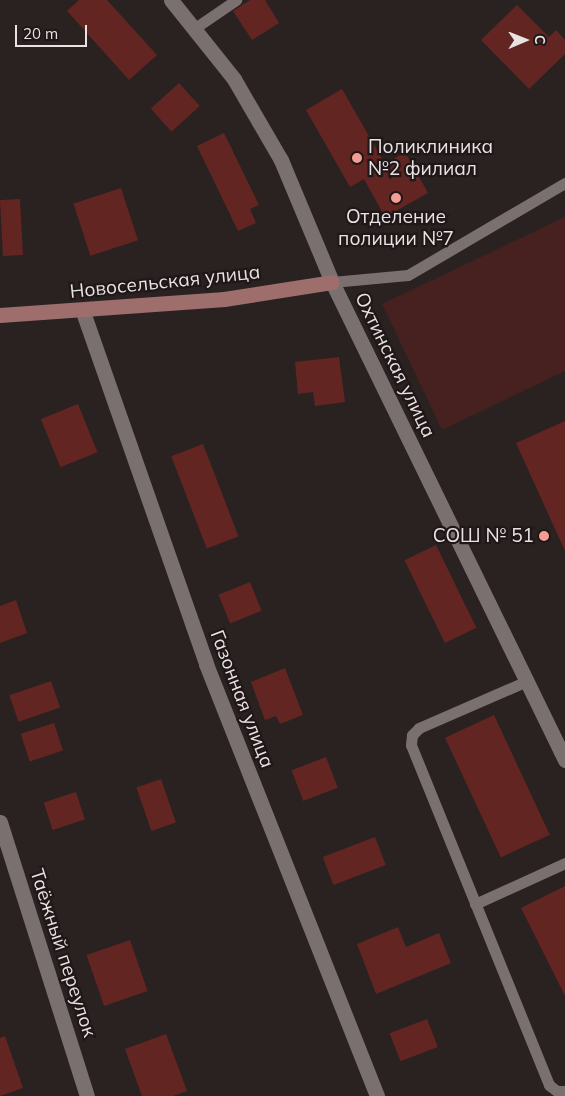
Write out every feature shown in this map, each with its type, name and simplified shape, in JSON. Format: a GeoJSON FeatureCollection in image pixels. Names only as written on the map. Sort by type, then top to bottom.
{"type":"FeatureCollection","features":[{"type":"Feature","properties":{"kind":"street","name":"Охтинская улица"},"geometry":{"type":"LineString","coordinates":[[171,0],[234,79],[281,160],[332,282],[564,754]]}},
{"type":"Feature","properties":{"kind":"street","name":"Новосельская улица"},"geometry":{"type":"LineString","coordinates":[[0,316],[83,312],[224,299],[332,282]]}},
{"type":"Feature","properties":{"kind":"street","name":"Газонная улица"},"geometry":{"type":"LineString","coordinates":[[83,312],[206,664],[377,1096]]}},
{"type":"Feature","properties":{"kind":"street","name":"Таёжный переулок"},"geometry":{"type":"LineString","coordinates":[[0,822],[87,1096]]}},
{"type":"Feature","properties":{"kind":"lane"},"geometry":{"type":"LineString","coordinates":[[195,28],[236,0]]}},
{"type":"Feature","properties":{"kind":"lane"},"geometry":{"type":"LineString","coordinates":[[332,282],[408,275],[565,184]]}},
{"type":"Feature","properties":{"kind":"lane"},"geometry":{"type":"LineString","coordinates":[[527,681],[419,728],[412,735],[412,746],[549,1085],[556,1091],[565,1091]]}},
{"type":"Feature","properties":{"kind":"lane"},"geometry":{"type":"LineString","coordinates":[[475,904],[565,863]]}},
{"type":"Feature","properties":{"kind":"shaded area"},"geometry":{"type":"Polygon","coordinates":[[[565,217],[565,371],[442,430],[382,304],[565,217]]]}},
{"type":"Feature","properties":{"kind":"building"},"geometry":{"type":"Polygon","coordinates":[[[79,0],[107,0],[157,55],[129,80],[67,11],[79,0]]]}},
{"type":"Feature","properties":{"kind":"building"},"geometry":{"type":"Polygon","coordinates":[[[250,0],[265,0],[279,23],[252,40],[233,11],[250,0]]]}},
{"type":"Feature","properties":{"kind":"building"},"geometry":{"type":"Polygon","coordinates":[[[517,5],[549,37],[556,30],[565,40],[565,54],[529,89],[481,40],[517,5]]]}},
{"type":"Feature","properties":{"kind":"building"},"geometry":{"type":"Polygon","coordinates":[[[179,83],[200,106],[172,131],[151,108],[179,83]]]}},
{"type":"Feature","properties":{"kind":"building","name":"Поликлиника №2 филиал"},"geometry":{"type":"Polygon","coordinates":[[[342,89],[385,164],[405,152],[428,193],[385,217],[364,179],[350,187],[306,110],[342,89]]]}},
{"type":"Feature","properties":{"kind":"building"},"geometry":{"type":"Polygon","coordinates":[[[224,133],[259,205],[250,209],[256,223],[238,231],[197,146],[224,133]]]}},
{"type":"Feature","properties":{"kind":"building"},"geometry":{"type":"Polygon","coordinates":[[[121,188],[138,240],[90,256],[73,203],[121,188]]]}},
{"type":"Feature","properties":{"kind":"building"},"geometry":{"type":"Polygon","coordinates":[[[20,199],[23,255],[3,256],[0,200],[20,199]]]}},
{"type":"Feature","properties":{"kind":"building"},"geometry":{"type":"Polygon","coordinates":[[[339,357],[345,402],[315,406],[313,392],[298,394],[295,362],[339,357]]]}},
{"type":"Feature","properties":{"kind":"building"},"geometry":{"type":"Polygon","coordinates":[[[78,404],[97,452],[60,467],[41,419],[78,404]]]}},
{"type":"Feature","properties":{"kind":"building"},"geometry":{"type":"Polygon","coordinates":[[[565,421],[565,551],[516,443],[565,421]]]}},
{"type":"Feature","properties":{"kind":"building"},"geometry":{"type":"Polygon","coordinates":[[[203,444],[238,536],[207,549],[171,456],[203,444]]]}},
{"type":"Feature","properties":{"kind":"building"},"geometry":{"type":"Polygon","coordinates":[[[436,545],[476,628],[445,643],[405,560],[436,545]]]}},
{"type":"Feature","properties":{"kind":"building"},"geometry":{"type":"Polygon","coordinates":[[[250,582],[262,611],[230,623],[218,595],[250,582]]]}},
{"type":"Feature","properties":{"kind":"building"},"geometry":{"type":"Polygon","coordinates":[[[16,600],[27,633],[0,643],[0,606],[16,600]]]}},
{"type":"Feature","properties":{"kind":"building"},"geometry":{"type":"Polygon","coordinates":[[[285,668],[303,715],[280,724],[276,716],[265,720],[251,682],[285,668]]]}},
{"type":"Feature","properties":{"kind":"building"},"geometry":{"type":"Polygon","coordinates":[[[51,681],[60,707],[19,722],[9,695],[51,681]]]}},
{"type":"Feature","properties":{"kind":"building"},"geometry":{"type":"Polygon","coordinates":[[[494,715],[550,835],[501,857],[445,738],[494,715]]]}},
{"type":"Feature","properties":{"kind":"building"},"geometry":{"type":"Polygon","coordinates":[[[54,723],[63,751],[30,761],[21,734],[54,723]]]}},
{"type":"Feature","properties":{"kind":"building"},"geometry":{"type":"Polygon","coordinates":[[[326,757],[338,788],[303,801],[291,770],[326,757]]]}},
{"type":"Feature","properties":{"kind":"building"},"geometry":{"type":"Polygon","coordinates":[[[161,779],[176,822],[151,831],[136,787],[161,779]]]}},
{"type":"Feature","properties":{"kind":"building"},"geometry":{"type":"Polygon","coordinates":[[[76,792],[85,820],[53,830],[44,803],[76,792]]]}},
{"type":"Feature","properties":{"kind":"building"},"geometry":{"type":"Polygon","coordinates":[[[375,837],[386,865],[333,885],[323,857],[375,837]]]}},
{"type":"Feature","properties":{"kind":"building"},"geometry":{"type":"Polygon","coordinates":[[[565,886],[565,996],[521,908],[565,886]]]}},
{"type":"Feature","properties":{"kind":"building"},"geometry":{"type":"Polygon","coordinates":[[[398,927],[406,947],[439,933],[451,963],[376,994],[357,944],[398,927]]]}},
{"type":"Feature","properties":{"kind":"building"},"geometry":{"type":"Polygon","coordinates":[[[130,940],[148,991],[104,1006],[87,955],[130,940]]]}},
{"type":"Feature","properties":{"kind":"building"},"geometry":{"type":"Polygon","coordinates":[[[427,1019],[438,1047],[400,1061],[390,1033],[427,1019]]]}},
{"type":"Feature","properties":{"kind":"building"},"geometry":{"type":"Polygon","coordinates":[[[166,1034],[187,1091],[173,1096],[142,1096],[125,1049],[166,1034]]]}},
{"type":"Feature","properties":{"kind":"building"},"geometry":{"type":"Polygon","coordinates":[[[5,1036],[23,1088],[0,1096],[0,1038],[5,1036]]]}},
{"type":"Feature","properties":{"kind":"place","name":"Поликлиника №2 филиал"},"geometry":{"type":"Point","coordinates":[357,158]}},
{"type":"Feature","properties":{"kind":"place","name":"Отделение полиции №7"},"geometry":{"type":"Point","coordinates":[396,198]}},
{"type":"Feature","properties":{"kind":"place","name":"СОШ № 51"},"geometry":{"type":"Point","coordinates":[544,536]}}]}
